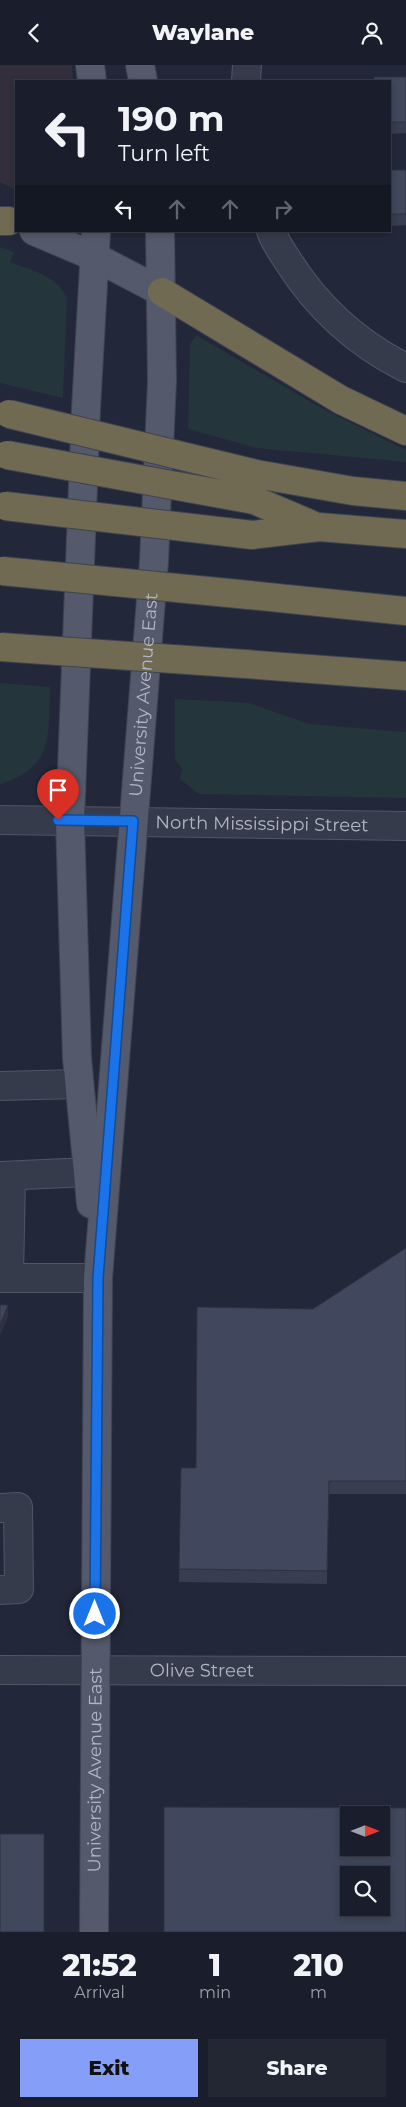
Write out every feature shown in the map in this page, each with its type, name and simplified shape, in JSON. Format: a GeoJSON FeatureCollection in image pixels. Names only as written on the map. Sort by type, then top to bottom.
{"type":"FeatureCollection","features":[{"type":"Feature","properties":{"kind":"highway"},"geometry":{"type":"LineString","coordinates":[[162,292],[341,400],[406,431]]}},
{"type":"Feature","properties":{"kind":"highway"},"geometry":{"type":"LineString","coordinates":[[4,413],[256,474],[353,491],[406,496]]}},
{"type":"Feature","properties":{"kind":"highway"},"geometry":{"type":"LineString","coordinates":[[3,454],[254,501],[319,527]]}},
{"type":"Feature","properties":{"kind":"highway"},"geometry":{"type":"LineString","coordinates":[[2,506],[252,535],[319,527],[406,534]]}},
{"type":"Feature","properties":{"kind":"highway"},"geometry":{"type":"LineString","coordinates":[[1,571],[406,611]]}},
{"type":"Feature","properties":{"kind":"highway"},"geometry":{"type":"LineString","coordinates":[[0,647],[406,676]]}},
{"type":"Feature","properties":{"kind":"main road"},"geometry":{"type":"LineString","coordinates":[[90,65],[92,80]]}},
{"type":"Feature","properties":{"kind":"main road"},"geometry":{"type":"LineString","coordinates":[[140,65],[143,80]]}},
{"type":"Feature","properties":{"kind":"main road"},"geometry":{"type":"LineString","coordinates":[[39,232],[96,244],[162,292]]}},
{"type":"Feature","properties":{"kind":"main road","name":"University Avenue East"},"geometry":{"type":"LineString","coordinates":[[94,1932],[98,1278],[154,561],[162,381],[160,232]]}},
{"type":"Feature","properties":{"kind":"main road","name":"University Avenue East"},"geometry":{"type":"LineString","coordinates":[[96,244],[86,409],[70,820],[80,1084],[98,1278]]}},
{"type":"Feature","properties":{"kind":"street"},"geometry":{"type":"LineString","coordinates":[[246,80],[247,65]]}},
{"type":"Feature","properties":{"kind":"street"},"geometry":{"type":"LineString","coordinates":[[272,232],[297,275],[330,314],[369,346],[406,368]]}},
{"type":"Feature","properties":{"kind":"street","name":"North Mississippi Street"},"geometry":{"type":"LineString","coordinates":[[0,820],[406,826]]}},
{"type":"Feature","properties":{"kind":"street"},"geometry":{"type":"LineString","coordinates":[[0,1086],[80,1084]]}},
{"type":"Feature","properties":{"kind":"street"},"geometry":{"type":"LineString","coordinates":[[88,1172],[6,1176],[4,1278],[98,1278]]}},
{"type":"Feature","properties":{"kind":"street"},"geometry":{"type":"LineString","coordinates":[[0,1508],[18,1507],[19,1589],[0,1590]]}},
{"type":"Feature","properties":{"kind":"street","name":"Olive Street"},"geometry":{"type":"LineString","coordinates":[[0,1670],[406,1671]]}},
{"type":"Feature","properties":{"kind":"shaded area"},"geometry":{"type":"Polygon","coordinates":[[[0,65],[72,65],[73,80],[15,80],[15,190],[0,182],[0,65]]]}},
{"type":"Feature","properties":{"kind":"shaded area"},"geometry":{"type":"Polygon","coordinates":[[[0,247],[14,252],[10,262],[51,279],[63,291],[67,299],[63,398],[0,383],[0,247]]]}},
{"type":"Feature","properties":{"kind":"shaded area"},"geometry":{"type":"Polygon","coordinates":[[[196,335],[323,409],[406,450],[406,462],[257,448],[188,429],[190,344],[196,335]]]}},
{"type":"Feature","properties":{"kind":"shaded area"},"geometry":{"type":"Polygon","coordinates":[[[0,683],[50,687],[48,734],[45,747],[31,768],[18,777],[0,784],[0,683]]]}},
{"type":"Feature","properties":{"kind":"shaded area"},"geometry":{"type":"Polygon","coordinates":[[[175,699],[249,703],[309,724],[406,732],[406,798],[199,794],[180,779],[182,769],[175,759],[175,699]]]}},
{"type":"Feature","properties":{"kind":"building"},"geometry":{"type":"Polygon","coordinates":[[[374,77],[406,77],[406,122],[391,122],[391,80],[374,80],[374,77]]]}},
{"type":"Feature","properties":{"kind":"building"},"geometry":{"type":"Polygon","coordinates":[[[391,170],[406,170],[406,214],[391,214],[391,170]]]}},
{"type":"Feature","properties":{"kind":"building"},"geometry":{"type":"Polygon","coordinates":[[[406,1248],[406,1481],[329,1481],[327,1571],[179,1569],[181,1468],[196,1468],[197,1307],[313,1309],[406,1248]]]}},
{"type":"Feature","properties":{"kind":"building"},"geometry":{"type":"Polygon","coordinates":[[[0,1305],[8,1305],[0,1325],[0,1305]]]}},
{"type":"Feature","properties":{"kind":"building"},"geometry":{"type":"Polygon","coordinates":[[[164,1807],[340,1808],[340,1856],[390,1856],[390,1808],[406,1808],[406,1932],[164,1932],[164,1807]]]}},
{"type":"Feature","properties":{"kind":"building"},"geometry":{"type":"Polygon","coordinates":[[[0,1834],[44,1834],[44,1932],[0,1932],[0,1834]]]}},
{"type":"Feature","properties":{"kind":"route"},"geometry":{"type":"LineString","coordinates":[[58,820],[133,821],[98,1278],[95,1614]]}}]}
